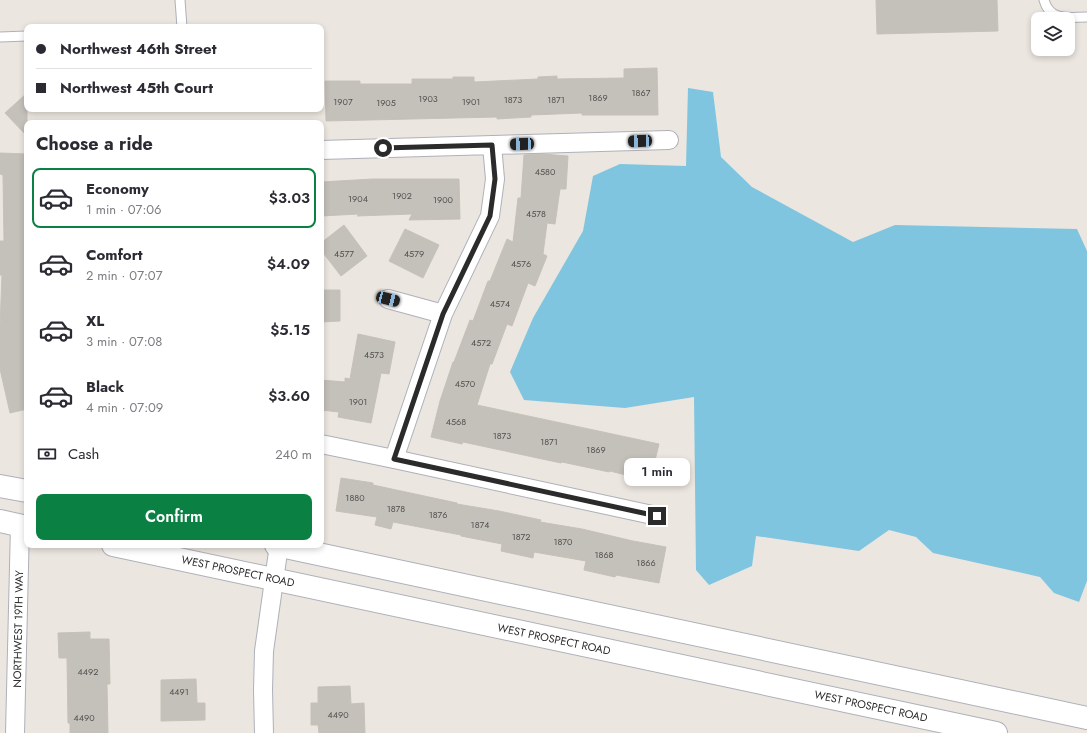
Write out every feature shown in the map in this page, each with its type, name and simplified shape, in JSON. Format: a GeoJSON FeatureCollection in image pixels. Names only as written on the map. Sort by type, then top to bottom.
{"type":"FeatureCollection","features":[{"type":"Feature","properties":{"kind":"main road"},"geometry":{"type":"LineString","coordinates":[[0,486],[24,490]]}},
{"type":"Feature","properties":{"kind":"main road","name":"WEST PROSPECT ROAD"},"geometry":{"type":"LineString","coordinates":[[127,548],[996,733]]}},
{"type":"Feature","properties":{"kind":"main road"},"geometry":{"type":"LineString","coordinates":[[293,548],[1087,718]]}},
{"type":"Feature","properties":{"kind":"street"},"geometry":{"type":"LineString","coordinates":[[324,150],[669,140]]}},
{"type":"Feature","properties":{"kind":"street"},"geometry":{"type":"LineString","coordinates":[[394,459],[443,314],[490,216],[495,179],[492,145]]}},
{"type":"Feature","properties":{"kind":"street"},"geometry":{"type":"LineString","coordinates":[[388,299],[443,314]]}},
{"type":"Feature","properties":{"kind":"street"},"geometry":{"type":"LineString","coordinates":[[324,445],[657,516]]}},
{"type":"Feature","properties":{"kind":"street","name":"NORTHWEST 19TH WAY"},"geometry":{"type":"LineString","coordinates":[[15,733],[8,711],[16,524]]}},
{"type":"Feature","properties":{"kind":"street"},"geometry":{"type":"LineString","coordinates":[[264,733],[264,651],[279,548]]}},
{"type":"Feature","properties":{"kind":"lane"},"geometry":{"type":"LineString","coordinates":[[180,0],[182,24]]}},
{"type":"Feature","properties":{"kind":"lane"},"geometry":{"type":"LineString","coordinates":[[1044,0],[1046,7],[1053,15],[1062,18],[1087,17]]}},
{"type":"Feature","properties":{"kind":"lane"},"geometry":{"type":"LineString","coordinates":[[0,37],[24,36]]}},
{"type":"Feature","properties":{"kind":"water"},"geometry":{"type":"Polygon","coordinates":[[[688,88],[713,92],[721,157],[752,187],[853,242],[895,225],[1077,229],[1087,251],[1087,581],[1079,602],[1054,593],[1040,577],[933,553],[916,537],[889,530],[859,551],[756,536],[752,566],[709,585],[696,570],[694,397],[625,408],[524,400],[510,372],[533,318],[583,231],[593,176],[620,164],[686,166],[688,88]]]}},
{"type":"Feature","properties":{"kind":"building"},"geometry":{"type":"Polygon","coordinates":[[[876,0],[997,0],[998,31],[877,34],[876,0]]]}},
{"type":"Feature","properties":{"kind":"building"},"geometry":{"type":"Polygon","coordinates":[[[657,68],[658,115],[582,115],[582,113],[531,115],[531,117],[497,119],[497,117],[326,121],[325,81],[360,81],[360,84],[412,84],[412,79],[453,79],[453,77],[474,77],[474,82],[538,79],[538,77],[557,76],[557,79],[624,78],[624,69],[657,68]]]}},
{"type":"Feature","properties":{"kind":"building"},"geometry":{"type":"Polygon","coordinates":[[[24,96],[24,112],[27,112],[27,120],[24,120],[24,133],[5,113],[24,96]]]}},
{"type":"Feature","properties":{"kind":"building"},"geometry":{"type":"Polygon","coordinates":[[[0,153],[24,154],[24,410],[10,413],[0,369],[2,275],[0,275],[0,241],[4,241],[3,175],[0,174],[0,153]]]}},
{"type":"Feature","properties":{"kind":"building"},"geometry":{"type":"Polygon","coordinates":[[[542,154],[568,156],[566,189],[560,189],[555,224],[547,223],[543,254],[547,256],[535,286],[528,283],[512,326],[507,324],[492,364],[490,364],[477,405],[659,444],[650,481],[610,471],[561,463],[463,442],[462,444],[431,437],[440,401],[453,362],[470,320],[473,321],[488,281],[490,281],[507,239],[513,242],[518,198],[521,198],[524,155],[542,154]]]}},
{"type":"Feature","properties":{"kind":"building"},"geometry":{"type":"Polygon","coordinates":[[[373,179],[459,179],[460,219],[409,220],[412,214],[324,216],[324,182],[373,179]]]}},
{"type":"Feature","properties":{"kind":"building"},"geometry":{"type":"Polygon","coordinates":[[[344,225],[367,256],[341,276],[324,254],[324,241],[344,225]]]}},
{"type":"Feature","properties":{"kind":"building"},"geometry":{"type":"Polygon","coordinates":[[[405,229],[439,245],[423,278],[389,261],[405,229]]]}},
{"type":"Feature","properties":{"kind":"building"},"geometry":{"type":"Polygon","coordinates":[[[324,290],[340,290],[340,321],[324,322],[324,290]]]}},
{"type":"Feature","properties":{"kind":"building"},"geometry":{"type":"Polygon","coordinates":[[[358,334],[395,342],[389,374],[381,373],[371,423],[338,417],[339,412],[324,410],[324,380],[345,382],[345,378],[350,379],[358,334]]]}},
{"type":"Feature","properties":{"kind":"building"},"geometry":{"type":"Polygon","coordinates":[[[341,478],[373,483],[373,485],[457,504],[499,511],[541,520],[540,522],[582,529],[666,547],[659,583],[616,575],[615,577],[584,570],[586,561],[534,552],[533,558],[501,551],[502,544],[461,535],[393,522],[391,529],[375,525],[377,517],[336,511],[341,478]]]}},
{"type":"Feature","properties":{"kind":"building"},"geometry":{"type":"Polygon","coordinates":[[[90,632],[90,639],[109,639],[110,684],[107,684],[108,733],[70,733],[70,723],[68,723],[67,658],[59,658],[58,633],[90,632]]]}},
{"type":"Feature","properties":{"kind":"building"},"geometry":{"type":"Polygon","coordinates":[[[196,679],[197,703],[205,703],[205,720],[161,721],[161,680],[196,679]]]}},
{"type":"Feature","properties":{"kind":"building"},"geometry":{"type":"Polygon","coordinates":[[[350,686],[351,704],[364,703],[365,733],[319,733],[318,725],[311,725],[311,703],[318,703],[318,687],[350,686]]]}},
{"type":"Feature","properties":{"kind":"route"},"geometry":{"type":"LineString","coordinates":[[383,148],[492,145],[495,179],[490,216],[443,314],[394,459],[657,516]]}}]}
